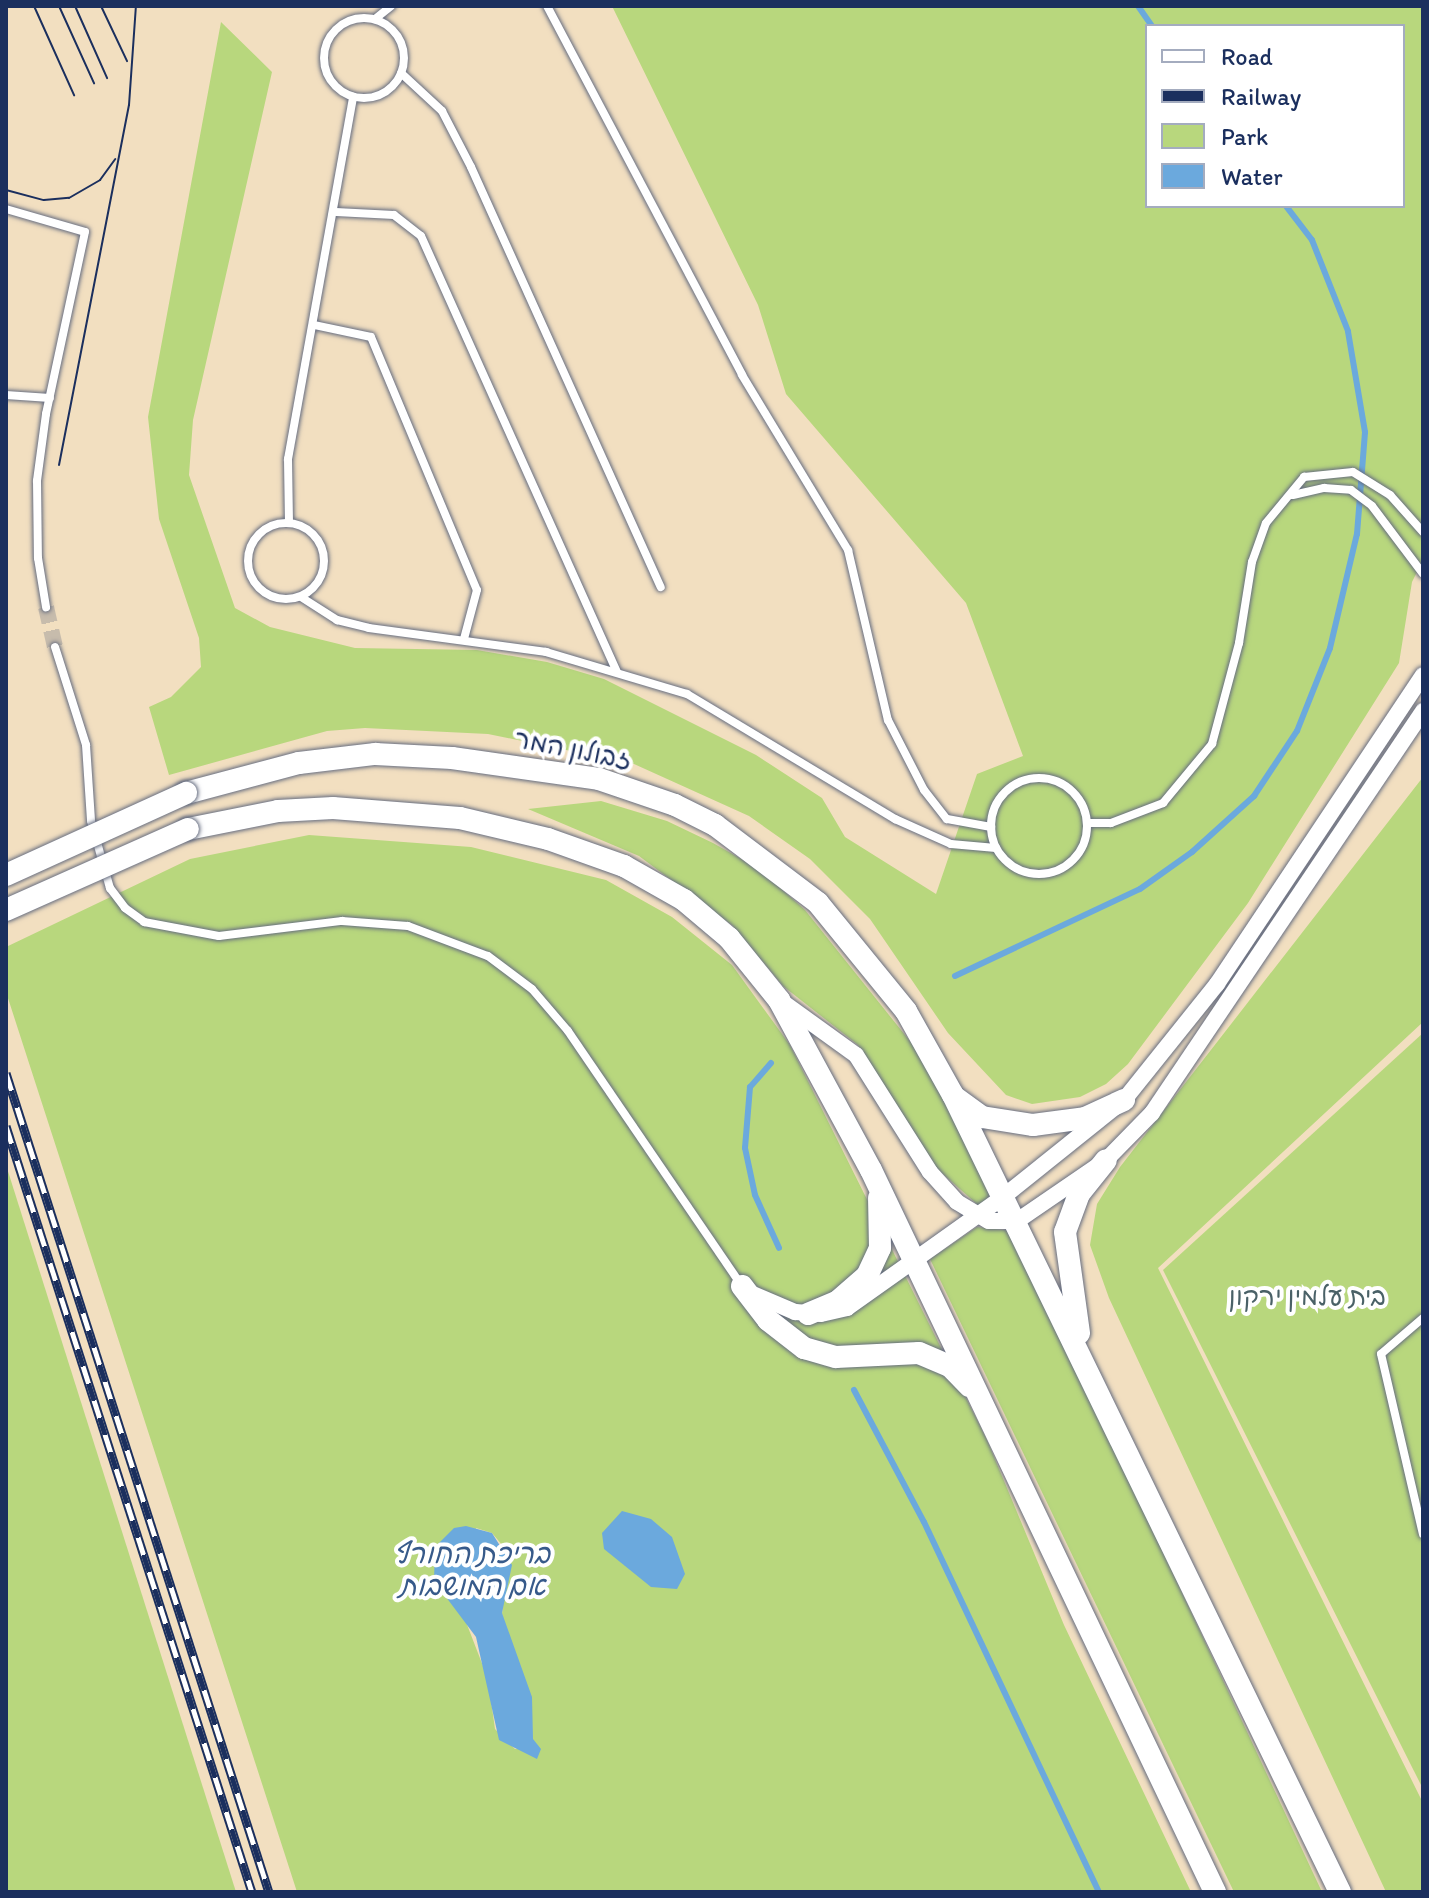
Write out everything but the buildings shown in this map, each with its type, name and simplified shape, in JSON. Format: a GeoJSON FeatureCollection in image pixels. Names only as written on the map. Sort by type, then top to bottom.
{"type":"FeatureCollection","features":[{"type":"Feature","properties":{"kind":"main road","name":"זבולון המר"},"geometry":{"type":"LineString","coordinates":[[6,875],[186,793],[254,772],[375,754],[452,758],[599,779],[675,805],[744,844],[818,903],[906,1011],[1017,1221],[1095,1384]]}},
{"type":"Feature","properties":{"kind":"main road"},"geometry":{"type":"LineString","coordinates":[[6,910],[188,829],[278,811],[333,808],[460,818],[548,839],[624,866],[684,900],[729,938],[779,1000],[871,1170],[1215,1892]]}},
{"type":"Feature","properties":{"kind":"main road"},"geometry":{"type":"LineString","coordinates":[[953,1095],[982,1117],[1033,1125],[1085,1118],[1124,1100]]}},
{"type":"Feature","properties":{"kind":"main road"},"geometry":{"type":"LineString","coordinates":[[1106,1160],[1079,1194],[1065,1232],[1080,1335],[1095,1384],[1340,1892]]}},
{"type":"Feature","properties":{"kind":"main road"},"geometry":{"type":"LineString","coordinates":[[808,1314],[855,1289],[875,1263],[882,1218],[871,1170]]}},
{"type":"Feature","properties":{"kind":"main road"},"geometry":{"type":"LineString","coordinates":[[742,1286],[768,1320],[804,1348],[836,1357],[906,1351],[930,1356],[958,1373],[990,1415]]}},
{"type":"Feature","properties":{"kind":"street"},"geometry":{"type":"LineString","coordinates":[[742,1286],[771,1304],[808,1314],[847,1308],[914,1256],[1003,1197],[1124,1100],[1217,984],[1423,675]]}},
{"type":"Feature","properties":{"kind":"street"},"geometry":{"type":"LineString","coordinates":[[779,1000],[856,1055],[930,1172],[957,1202],[999,1223],[1017,1221],[1106,1160],[1152,1113],[1423,711]]}},
{"type":"Feature","properties":{"kind":"lane"},"geometry":{"type":"LineString","coordinates":[[375,19],[396,34],[404,60],[401,73],[386,91],[353,97],[330,81],[324,54],[336,29],[347,21],[375,19],[391,6]]}},
{"type":"Feature","properties":{"kind":"lane"},"geometry":{"type":"LineString","coordinates":[[547,6],[742,375],[848,550],[888,720],[924,790],[947,819],[991,827]]}},
{"type":"Feature","properties":{"kind":"lane"},"geometry":{"type":"LineString","coordinates":[[401,73],[442,111],[471,167],[661,587]]}},
{"type":"Feature","properties":{"kind":"lane"},"geometry":{"type":"LineString","coordinates":[[289,523],[288,459],[336,212],[353,97]]}},
{"type":"Feature","properties":{"kind":"lane"},"geometry":{"type":"LineString","coordinates":[[6,209],[85,232],[50,398],[36,505],[46,607]]}},
{"type":"Feature","properties":{"kind":"lane"},"geometry":{"type":"LineString","coordinates":[[336,212],[394,215],[421,236],[617,673]]}},
{"type":"Feature","properties":{"kind":"lane"},"geometry":{"type":"LineString","coordinates":[[314,325],[371,337],[477,590],[464,639]]}},
{"type":"Feature","properties":{"kind":"lane"},"geometry":{"type":"LineString","coordinates":[[6,395],[50,398]]}},
{"type":"Feature","properties":{"kind":"lane"},"geometry":{"type":"LineString","coordinates":[[1087,823],[1111,823],[1163,803],[1212,744],[1230,687],[1252,562],[1266,523],[1293,495],[1304,477],[1331,470],[1353,472],[1390,495],[1421,530]]}},
{"type":"Feature","properties":{"kind":"lane"},"geometry":{"type":"LineString","coordinates":[[1293,495],[1324,488],[1351,490],[1372,506],[1423,574]]}},
{"type":"Feature","properties":{"kind":"lane"},"geometry":{"type":"LineString","coordinates":[[301,597],[320,580],[324,555],[312,533],[289,523],[258,535],[248,567],[267,595],[301,597],[337,620],[358,626],[464,639],[581,659],[687,694],[895,819],[951,844],[996,848]]}},
{"type":"Feature","properties":{"kind":"lane"},"geometry":{"type":"LineString","coordinates":[[55,647],[86,745],[91,821],[110,888],[125,908],[144,922],[219,936],[342,921],[408,926],[488,956],[532,989],[568,1031],[742,1286]]}},
{"type":"Feature","properties":{"kind":"lane"},"geometry":{"type":"LineString","coordinates":[[1037,778],[1052,779],[1076,795],[1087,823],[1081,851],[1059,870],[1045,874],[1016,869],[996,848],[991,827],[999,799],[1022,781],[1037,778]]}},
{"type":"Feature","properties":{"kind":"lane"},"geometry":{"type":"LineString","coordinates":[[1423,1318],[1381,1354],[1423,1534]]}},
{"type":"Feature","properties":{"kind":"green space"},"geometry":{"type":"Polygon","coordinates":[[[612,6],[1423,6],[1423,560],[1412,582],[1399,663],[1248,903],[1128,1064],[1106,1084],[1080,1097],[1032,1104],[1006,1095],[948,1033],[870,919],[810,859],[749,816],[634,764],[488,734],[365,728],[327,731],[169,775],[149,707],[171,697],[201,667],[199,638],[159,519],[148,417],[221,22],[272,72],[193,420],[189,475],[235,608],[270,627],[355,648],[477,650],[547,662],[604,679],[756,755],[822,798],[845,837],[936,894],[977,774],[1023,756],[966,603],[786,394],[758,305],[612,6]]]}},
{"type":"Feature","properties":{"kind":"green space"},"geometry":{"type":"Polygon","coordinates":[[[1423,777],[1423,1022],[1158,1268],[1423,1803],[1423,1892],[1386,1892],[1109,1298],[1090,1245],[1097,1204],[1120,1167],[1423,777]]]}},
{"type":"Feature","properties":{"kind":"green space"},"geometry":{"type":"Polygon","coordinates":[[[601,801],[667,821],[713,843],[759,869],[805,910],[921,1055],[994,1192],[979,1206],[934,1166],[858,1045],[783,986],[733,926],[639,856],[528,809],[601,801]]]}},
{"type":"Feature","properties":{"kind":"green space"},"geometry":{"type":"Polygon","coordinates":[[[309,835],[471,847],[606,880],[672,917],[732,965],[790,1045],[987,1440],[1064,1625],[1191,1892],[297,1892],[6,992],[6,947],[190,859],[309,835]],[[476,1528],[466,1622],[488,1679],[495,1729],[515,1749],[523,1749],[533,1740],[502,1614],[508,1552],[492,1533],[476,1528]]]}},
{"type":"Feature","properties":{"kind":"green space","name":"בית עלמין ירקון"},"geometry":{"type":"Polygon","coordinates":[[[1423,1033],[1423,1789],[1163,1270],[1423,1033]]]}},
{"type":"Feature","properties":{"kind":"green space"},"geometry":{"type":"Polygon","coordinates":[[[6,1165],[236,1892],[6,1892],[6,1165]]]}},
{"type":"Feature","properties":{"kind":"green space"},"geometry":{"type":"Polygon","coordinates":[[[977,1227],[1013,1231],[1322,1892],[1234,1892],[930,1259],[977,1227]]]}},
{"type":"Feature","properties":{"kind":"water"},"geometry":{"type":"Polygon","coordinates":[[[622,1511],[651,1519],[672,1537],[685,1574],[677,1589],[651,1587],[604,1549],[602,1533],[622,1511]]]}},
{"type":"Feature","properties":{"kind":"water","name":"בריכת החורף אם המושבות"},"geometry":{"type":"Polygon","coordinates":[[[466,1526],[492,1533],[512,1565],[502,1613],[532,1697],[533,1739],[541,1749],[537,1759],[499,1740],[476,1637],[434,1581],[435,1547],[454,1528],[466,1526]]]}},
{"type":"Feature","properties":{"kind":"waterway"},"geometry":{"type":"LineString","coordinates":[[1138,6],[1151,24]]}},
{"type":"Feature","properties":{"kind":"waterway"},"geometry":{"type":"LineString","coordinates":[[955,976],[1140,889],[1192,852],[1254,796],[1297,731],[1330,648],[1357,534],[1365,432],[1348,331],[1312,240],[1288,208]]}},
{"type":"Feature","properties":{"kind":"waterway"},"geometry":{"type":"LineString","coordinates":[[771,1063],[750,1087],[745,1148],[755,1195],[779,1248]]}},
{"type":"Feature","properties":{"kind":"waterway"},"geometry":{"type":"LineString","coordinates":[[854,1390],[924,1522],[1099,1892]]}},
{"type":"Feature","properties":{"kind":"tunnel"},"geometry":{"type":"LineString","coordinates":[[46,607],[55,647]]}},
{"type":"Feature","properties":{"kind":"tram line"},"geometry":{"type":"LineString","coordinates":[[34,6],[74,95]]}},
{"type":"Feature","properties":{"kind":"tram line"},"geometry":{"type":"LineString","coordinates":[[59,6],[94,83]]}},
{"type":"Feature","properties":{"kind":"tram line"},"geometry":{"type":"LineString","coordinates":[[75,6],[107,78]]}},
{"type":"Feature","properties":{"kind":"tram line"},"geometry":{"type":"LineString","coordinates":[[101,6],[127,61]]}},
{"type":"Feature","properties":{"kind":"tram line"},"geometry":{"type":"LineString","coordinates":[[59,465],[129,105],[136,6]]}},
{"type":"Feature","properties":{"kind":"tram line"},"geometry":{"type":"LineString","coordinates":[[6,190],[44,200],[69,198],[100,180],[115,159]]}},
{"type":"Feature","properties":{"kind":"railway"},"geometry":{"type":"LineString","coordinates":[[6,1073],[269,1892]]}},
{"type":"Feature","properties":{"kind":"railway"},"geometry":{"type":"LineString","coordinates":[[6,1126],[252,1892]]}}]}
